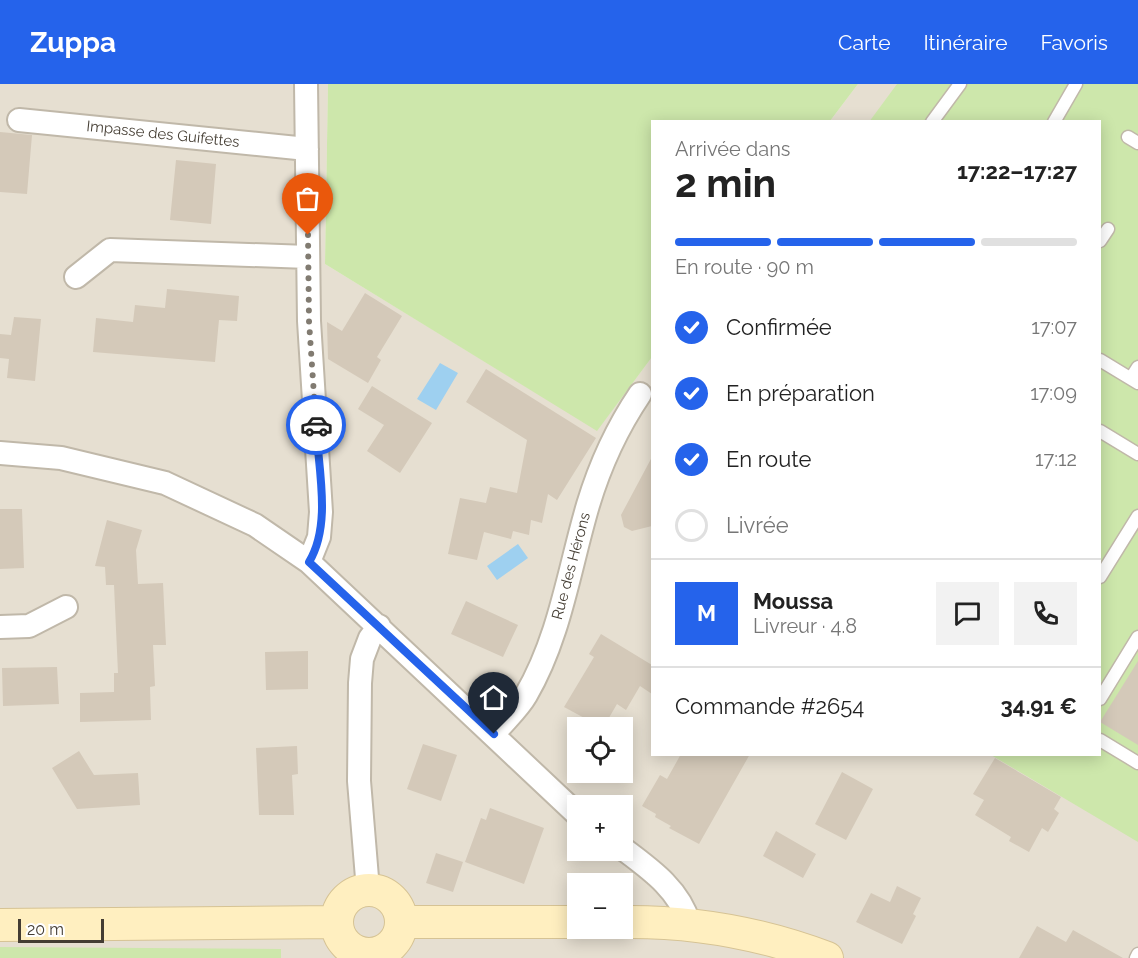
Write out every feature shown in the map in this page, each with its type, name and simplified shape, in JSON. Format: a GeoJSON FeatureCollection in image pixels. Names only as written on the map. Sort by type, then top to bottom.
{"type":"FeatureCollection","features":[{"type":"Feature","properties":{"kind":"main road"},"geometry":{"type":"LineString","coordinates":[[368,890],[378,891],[395,903],[402,922],[394,943],[376,956],[357,952],[348,947],[338,932],[337,922],[343,904],[350,897],[368,890]]}},
{"type":"Feature","properties":{"kind":"main road"},"geometry":{"type":"LineString","coordinates":[[0,925],[337,922]]}},
{"type":"Feature","properties":{"kind":"main road"},"geometry":{"type":"LineString","coordinates":[[402,922],[567,922]]}},
{"type":"Feature","properties":{"kind":"main road"},"geometry":{"type":"LineString","coordinates":[[633,922],[689,923],[748,934],[827,958]]}},
{"type":"Feature","properties":{"kind":"street"},"geometry":{"type":"LineString","coordinates":[[306,84],[309,321],[321,512],[320,537],[309,562]]}},
{"type":"Feature","properties":{"kind":"street","name":"Impasse des Guifettes"},"geometry":{"type":"LineString","coordinates":[[19,120],[307,149]]}},
{"type":"Feature","properties":{"kind":"street"},"geometry":{"type":"LineString","coordinates":[[76,277],[110,250],[308,257]]}},
{"type":"Feature","properties":{"kind":"street","name":"Rue des Hérons"},"geometry":{"type":"LineString","coordinates":[[494,734],[525,696],[544,656],[568,586],[588,505],[605,456],[622,420],[640,394]]}},
{"type":"Feature","properties":{"kind":"street"},"geometry":{"type":"LineString","coordinates":[[0,453],[61,458],[165,483],[255,525],[309,562],[567,804]]}},
{"type":"Feature","properties":{"kind":"street"},"geometry":{"type":"LineString","coordinates":[[0,627],[29,626],[66,607]]}},
{"type":"Feature","properties":{"kind":"street"},"geometry":{"type":"LineString","coordinates":[[368,890],[359,781],[360,683],[362,659],[370,638],[379,626]]}},
{"type":"Feature","properties":{"kind":"street"},"geometry":{"type":"LineString","coordinates":[[633,856],[660,876],[686,911],[689,923]]}},
{"type":"Feature","properties":{"kind":"lane"},"geometry":{"type":"LineString","coordinates":[[933,120],[960,84]]}},
{"type":"Feature","properties":{"kind":"lane"},"geometry":{"type":"LineString","coordinates":[[1055,120],[1076,84]]}},
{"type":"Feature","properties":{"kind":"lane"},"geometry":{"type":"LineString","coordinates":[[1101,240],[1108,230]]}},
{"type":"Feature","properties":{"kind":"lane"},"geometry":{"type":"LineString","coordinates":[[1101,361],[1134,380],[1138,367]]}},
{"type":"Feature","properties":{"kind":"lane"},"geometry":{"type":"LineString","coordinates":[[1101,431],[1138,454]]}},
{"type":"Feature","properties":{"kind":"lane"},"geometry":{"type":"LineString","coordinates":[[1101,575],[1138,516]]}},
{"type":"Feature","properties":{"kind":"lane"},"geometry":{"type":"LineString","coordinates":[[1101,697],[1138,637]]}},
{"type":"Feature","properties":{"kind":"lane"},"geometry":{"type":"LineString","coordinates":[[1101,741],[1138,763]]}},
{"type":"Feature","properties":{"kind":"lane"},"geometry":{"type":"LineString","coordinates":[[1136,958],[1138,954]]}},
{"type":"Feature","properties":{"kind":"shaded area"},"geometry":{"type":"Polygon","coordinates":[[[0,84],[328,84],[325,264],[597,430],[651,358],[651,756],[1101,756],[1101,120],[831,120],[858,84],[1138,84],[1138,958],[0,958],[0,84]]]}},
{"type":"Feature","properties":{"kind":"green space"},"geometry":{"type":"Polygon","coordinates":[[[328,84],[858,84],[831,120],[651,120],[651,358],[597,431],[325,264],[328,84]]]}},
{"type":"Feature","properties":{"kind":"green space"},"geometry":{"type":"Polygon","coordinates":[[[897,84],[1138,84],[1138,842],[993,756],[1101,756],[1101,120],[870,120],[897,84]]]}},
{"type":"Feature","properties":{"kind":"green space"},"geometry":{"type":"Polygon","coordinates":[[[0,947],[281,949],[281,958],[0,958],[0,947]]]}},
{"type":"Feature","properties":{"kind":"water"},"geometry":{"type":"Polygon","coordinates":[[[440,363],[458,373],[436,410],[417,399],[440,363]]]}},
{"type":"Feature","properties":{"kind":"water"},"geometry":{"type":"Polygon","coordinates":[[[518,544],[528,558],[497,580],[487,566],[518,544]]]}},
{"type":"Feature","properties":{"kind":"building"},"geometry":{"type":"Polygon","coordinates":[[[0,132],[32,135],[27,194],[0,192],[0,132]]]}},
{"type":"Feature","properties":{"kind":"building"},"geometry":{"type":"Polygon","coordinates":[[[176,160],[216,164],[211,224],[170,220],[176,160]]]}},
{"type":"Feature","properties":{"kind":"building"},"geometry":{"type":"Polygon","coordinates":[[[167,289],[239,296],[237,321],[219,320],[215,362],[93,352],[96,318],[133,322],[135,305],[165,308],[167,289]]]}},
{"type":"Feature","properties":{"kind":"building"},"geometry":{"type":"Polygon","coordinates":[[[365,293],[402,316],[377,357],[381,360],[368,383],[328,359],[327,322],[342,331],[365,293]]]}},
{"type":"Feature","properties":{"kind":"building"},"geometry":{"type":"Polygon","coordinates":[[[14,317],[41,319],[35,381],[7,378],[9,359],[0,358],[0,334],[11,335],[14,317]]]}},
{"type":"Feature","properties":{"kind":"building"},"geometry":{"type":"Polygon","coordinates":[[[486,369],[596,438],[557,500],[548,494],[542,523],[531,520],[529,535],[513,531],[511,539],[484,532],[477,560],[448,554],[460,498],[486,503],[490,487],[517,493],[527,440],[466,402],[486,369]]]}},
{"type":"Feature","properties":{"kind":"building"},"geometry":{"type":"Polygon","coordinates":[[[372,386],[432,423],[400,473],[367,451],[384,425],[358,409],[372,386]]]}},
{"type":"Feature","properties":{"kind":"building"},"geometry":{"type":"Polygon","coordinates":[[[651,459],[651,526],[632,531],[624,527],[621,515],[651,459]]]}},
{"type":"Feature","properties":{"kind":"building"},"geometry":{"type":"Polygon","coordinates":[[[0,509],[22,509],[24,568],[0,569],[0,509]]]}},
{"type":"Feature","properties":{"kind":"building"},"geometry":{"type":"Polygon","coordinates":[[[107,520],[142,530],[136,550],[138,584],[163,583],[166,645],[153,645],[155,686],[150,687],[151,720],[80,722],[80,693],[114,692],[114,673],[118,673],[114,585],[106,585],[105,567],[95,566],[107,520]]]}},
{"type":"Feature","properties":{"kind":"building"},"geometry":{"type":"Polygon","coordinates":[[[466,601],[518,625],[503,657],[451,634],[466,601]]]}},
{"type":"Feature","properties":{"kind":"building"},"geometry":{"type":"Polygon","coordinates":[[[601,634],[651,664],[651,693],[640,686],[626,710],[617,704],[609,717],[583,717],[564,707],[594,657],[589,654],[601,634]]]}},
{"type":"Feature","properties":{"kind":"building"},"geometry":{"type":"Polygon","coordinates":[[[308,651],[308,689],[266,690],[265,652],[308,651]]]}},
{"type":"Feature","properties":{"kind":"building"},"geometry":{"type":"Polygon","coordinates":[[[1138,661],[1138,745],[1101,723],[1138,661]]]}},
{"type":"Feature","properties":{"kind":"building"},"geometry":{"type":"Polygon","coordinates":[[[57,667],[59,704],[3,706],[2,668],[57,667]]]}},
{"type":"Feature","properties":{"kind":"building"},"geometry":{"type":"Polygon","coordinates":[[[423,744],[457,755],[441,801],[407,789],[423,744]]]}},
{"type":"Feature","properties":{"kind":"building"},"geometry":{"type":"Polygon","coordinates":[[[297,746],[298,774],[292,775],[294,815],[259,815],[256,748],[297,746]]]}},
{"type":"Feature","properties":{"kind":"building"},"geometry":{"type":"Polygon","coordinates":[[[79,751],[94,775],[138,773],[140,805],[77,809],[52,768],[79,751]]]}},
{"type":"Feature","properties":{"kind":"building"},"geometry":{"type":"Polygon","coordinates":[[[680,756],[749,756],[699,844],[669,828],[671,826],[642,806],[660,775],[667,779],[680,756]]]}},
{"type":"Feature","properties":{"kind":"building"},"geometry":{"type":"Polygon","coordinates":[[[995,758],[1061,797],[1054,809],[1059,813],[1048,832],[1042,828],[1029,852],[1009,841],[1011,837],[975,815],[984,800],[973,794],[995,758]]]}},
{"type":"Feature","properties":{"kind":"building"},"geometry":{"type":"Polygon","coordinates":[[[842,772],[873,789],[846,840],[815,824],[842,772]]]}},
{"type":"Feature","properties":{"kind":"building"},"geometry":{"type":"Polygon","coordinates":[[[490,808],[544,828],[524,884],[465,862],[481,818],[486,820],[490,808]]]}},
{"type":"Feature","properties":{"kind":"building"},"geometry":{"type":"Polygon","coordinates":[[[776,831],[816,854],[803,878],[763,856],[776,831]]]}},
{"type":"Feature","properties":{"kind":"building"},"geometry":{"type":"Polygon","coordinates":[[[436,853],[463,862],[453,892],[426,883],[436,853]]]}},
{"type":"Feature","properties":{"kind":"building"},"geometry":{"type":"Polygon","coordinates":[[[897,886],[921,898],[913,914],[916,916],[902,944],[856,922],[871,893],[890,902],[897,886]]]}},
{"type":"Feature","properties":{"kind":"building"},"geometry":{"type":"Polygon","coordinates":[[[1037,926],[1066,942],[1073,930],[1123,958],[1019,958],[1037,926]]]}},
{"type":"Feature","properties":{"kind":"way so far"},"geometry":{"type":"LineString","coordinates":[[308,235],[309,321],[316,425]]}},
{"type":"Feature","properties":{"kind":"route"},"geometry":{"type":"LineString","coordinates":[[316,425],[321,512],[320,537],[309,562],[494,734]]}}]}
